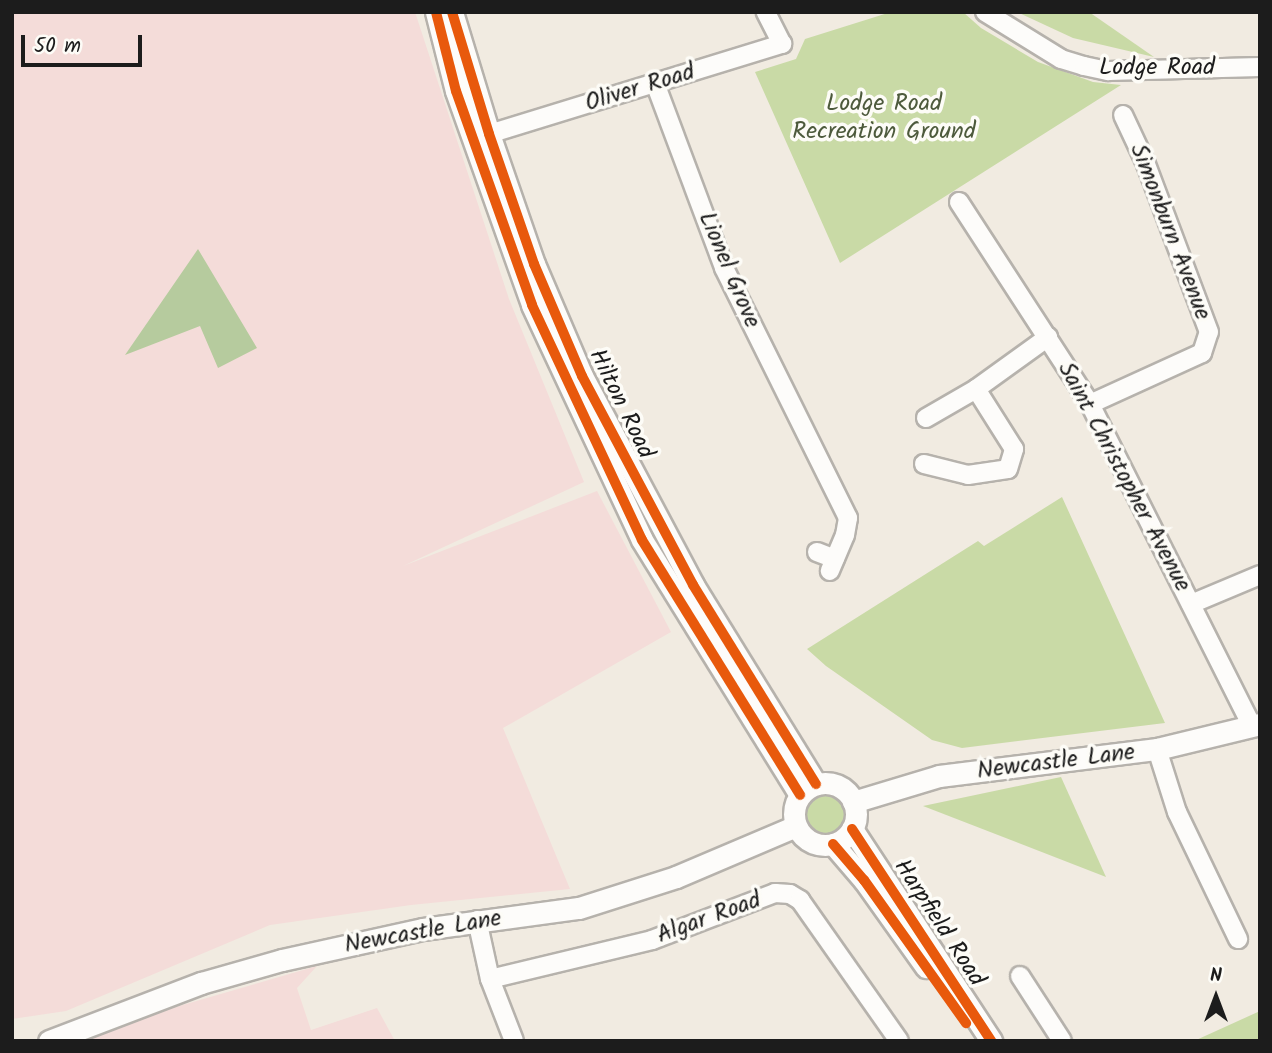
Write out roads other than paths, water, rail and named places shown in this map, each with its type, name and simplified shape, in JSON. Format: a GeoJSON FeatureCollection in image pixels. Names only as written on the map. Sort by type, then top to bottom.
{"type":"FeatureCollection","features":[{"type":"Feature","properties":{"kind":"street","name":"Hilton Road"},"geometry":{"type":"LineString","coordinates":[[436,12],[456,91],[532,305],[642,540],[808,790]]}},
{"type":"Feature","properties":{"kind":"street","name":"Hilton Road"},"geometry":{"type":"LineString","coordinates":[[452,12],[489,134],[534,264],[600,412],[808,790]]}},
{"type":"Feature","properties":{"kind":"street","name":"Oliver Road"},"geometry":{"type":"LineString","coordinates":[[489,134],[782,44],[766,12]]}},
{"type":"Feature","properties":{"kind":"street","name":"Lodge Road"},"geometry":{"type":"LineString","coordinates":[[985,12],[1060,59],[1108,71],[1260,67]]}},
{"type":"Feature","properties":{"kind":"street","name":"Lionel Grove"},"geometry":{"type":"LineString","coordinates":[[655,83],[724,268],[848,518],[845,535],[833,565],[817,552]]}},
{"type":"Feature","properties":{"kind":"street","name":"Simonburn Avenue"},"geometry":{"type":"LineString","coordinates":[[1090,404],[1202,352],[1209,332],[1146,164],[1123,115]]}},
{"type":"Feature","properties":{"kind":"street"},"geometry":{"type":"LineString","coordinates":[[480,159],[489,134]]}},
{"type":"Feature","properties":{"kind":"street","name":"Saint Christopher Avenue"},"geometry":{"type":"LineString","coordinates":[[959,202],[1090,404],[1191,604],[1256,725]]}},
{"type":"Feature","properties":{"kind":"street"},"geometry":{"type":"LineString","coordinates":[[926,418],[976,389],[1048,337]]}},
{"type":"Feature","properties":{"kind":"street"},"geometry":{"type":"LineString","coordinates":[[924,464],[968,475],[1007,469],[1014,449],[976,389]]}},
{"type":"Feature","properties":{"kind":"street"},"geometry":{"type":"LineString","coordinates":[[1191,604],[1260,575]]}},
{"type":"Feature","properties":{"kind":"street","name":"Newcastle Lane"},"geometry":{"type":"LineString","coordinates":[[853,802],[939,776],[1157,749],[1256,725]]}},
{"type":"Feature","properties":{"kind":"street"},"geometry":{"type":"LineString","coordinates":[[1157,749],[1177,812],[1238,939]]}},
{"type":"Feature","properties":{"kind":"street"},"geometry":{"type":"LineString","coordinates":[[838,787],[853,802],[856,815],[852,829],[833,844],[813,843],[804,838],[796,826],[794,810],[808,790],[838,787]]}},
{"type":"Feature","properties":{"kind":"street","name":"Newcastle Lane"},"geometry":{"type":"LineString","coordinates":[[49,1041],[201,983],[282,960],[477,919],[579,908],[676,877],[796,826]]}},
{"type":"Feature","properties":{"kind":"street","name":"Harpfield Road"},"geometry":{"type":"LineString","coordinates":[[852,829],[991,1041]]}},
{"type":"Feature","properties":{"kind":"street","name":"Harpfield Road"},"geometry":{"type":"LineString","coordinates":[[833,844],[864,880],[977,1041]]}},
{"type":"Feature","properties":{"kind":"street","name":"Algar Road"},"geometry":{"type":"LineString","coordinates":[[490,979],[652,940],[775,893],[790,894],[800,900],[899,1041]]}},
{"type":"Feature","properties":{"kind":"street"},"geometry":{"type":"LineString","coordinates":[[477,919],[490,979],[514,1041]]}},
{"type":"Feature","properties":{"kind":"street"},"geometry":{"type":"LineString","coordinates":[[1020,976],[1062,1041]]}},
{"type":"Feature","properties":{"kind":"park label","name":"Lodge Road Recreation Ground"},"geometry":{"type":"Point","coordinates":[884,118]}}]}
